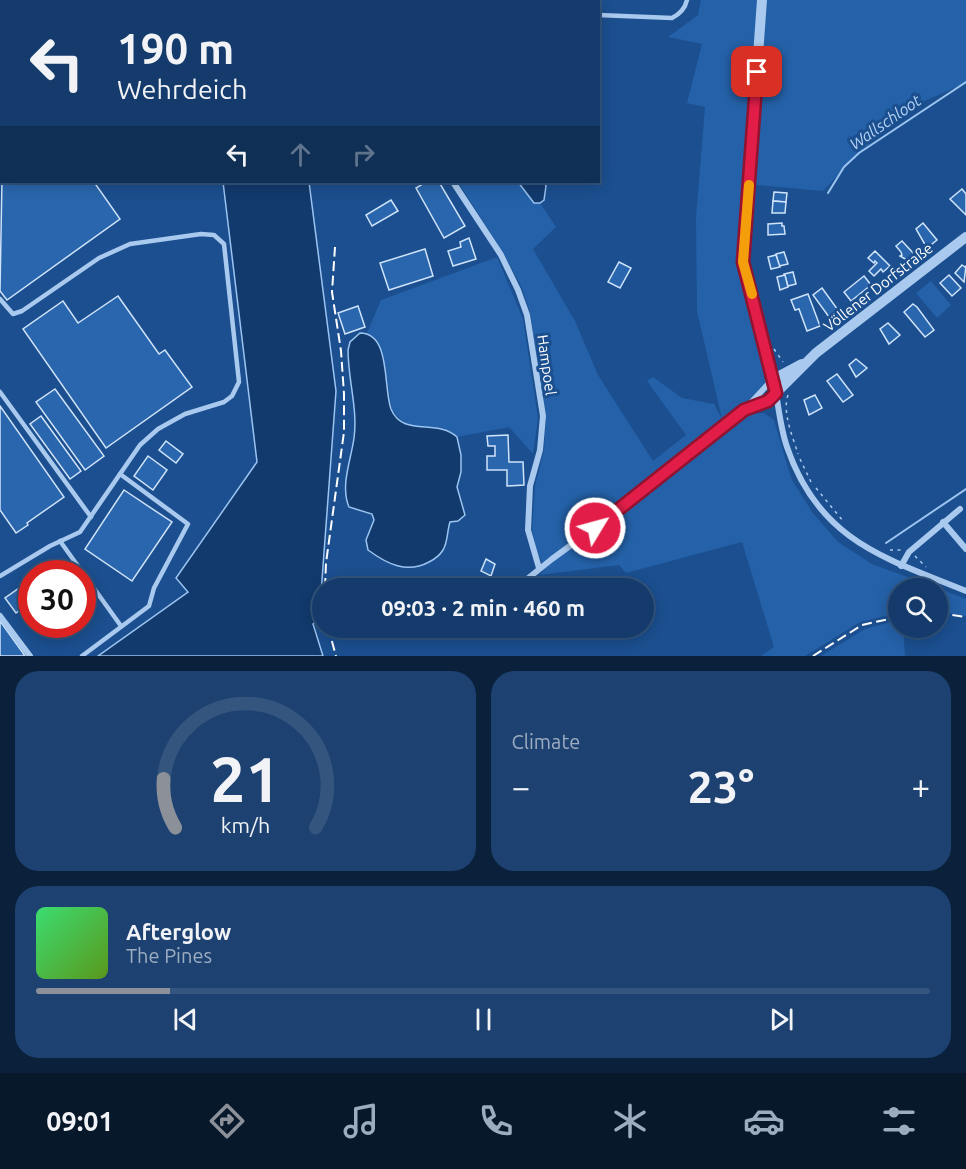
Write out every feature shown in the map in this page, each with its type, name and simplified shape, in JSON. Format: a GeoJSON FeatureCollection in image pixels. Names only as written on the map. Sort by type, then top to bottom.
{"type":"FeatureCollection","features":[{"type":"Feature","properties":{"kind":"street"},"geometry":{"type":"LineString","coordinates":[[762,0],[743,262],[765,345],[787,447],[801,479],[817,504],[837,526],[853,539],[901,566],[966,591]]}},
{"type":"Feature","properties":{"kind":"street","name":"Hampoel"},"geometry":{"type":"LineString","coordinates":[[454,183],[501,255],[527,315],[543,416],[540,450],[530,486],[528,530],[540,568]]}},
{"type":"Feature","properties":{"kind":"street","name":"Völlener Dorfstraße"},"geometry":{"type":"LineString","coordinates":[[776,393],[788,376],[966,237]]}},
{"type":"Feature","properties":{"kind":"street","name":"Völlener Dorfstraße"},"geometry":{"type":"LineString","coordinates":[[772,380],[788,376]]}},
{"type":"Feature","properties":{"kind":"street"},"geometry":{"type":"LineString","coordinates":[[528,578],[641,494],[682,458],[744,410],[772,380]]}},
{"type":"Feature","properties":{"kind":"street"},"geometry":{"type":"LineString","coordinates":[[744,410],[768,401],[776,393]]}},
{"type":"Feature","properties":{"kind":"street"},"geometry":{"type":"LineString","coordinates":[[901,566],[909,552],[960,509]]}},
{"type":"Feature","properties":{"kind":"street"},"geometry":{"type":"LineString","coordinates":[[943,522],[966,549]]}},
{"type":"Feature","properties":{"kind":"street"},"geometry":{"type":"LineString","coordinates":[[0,616],[30,656]]}},
{"type":"Feature","properties":{"kind":"lane"},"geometry":{"type":"LineString","coordinates":[[600,15],[672,18],[678,15],[687,0]]}},
{"type":"Feature","properties":{"kind":"lane"},"geometry":{"type":"LineString","coordinates":[[0,299],[13,314],[22,312],[99,258],[130,244],[201,234],[214,235],[224,244],[239,382],[232,396],[224,402],[185,414],[158,429],[140,445],[80,532],[0,576]]}},
{"type":"Feature","properties":{"kind":"lane"},"geometry":{"type":"LineString","coordinates":[[0,392],[91,518]]}},
{"type":"Feature","properties":{"kind":"lane"},"geometry":{"type":"LineString","coordinates":[[82,656],[149,606],[154,588],[188,524],[120,474]]}},
{"type":"Feature","properties":{"kind":"lane"},"geometry":{"type":"LineString","coordinates":[[60,541],[121,627]]}},
{"type":"Feature","properties":{"kind":"path"},"geometry":{"type":"LineString","coordinates":[[765,345],[770,344],[779,354],[788,376],[791,387],[786,399],[786,407],[799,455],[812,483],[827,504],[845,522]]}},
{"type":"Feature","properties":{"kind":"path"},"geometry":{"type":"LineString","coordinates":[[888,550],[900,548],[909,552],[919,558],[928,568]]}},
{"type":"Feature","properties":{"kind":"shaded area"},"geometry":{"type":"Polygon","coordinates":[[[701,0],[759,0],[741,262],[767,381],[739,410],[723,422],[728,429],[747,414],[764,413],[774,420],[791,478],[812,512],[838,542],[872,564],[910,578],[888,578],[888,615],[860,622],[805,656],[761,656],[774,647],[742,542],[626,573],[619,565],[540,575],[545,569],[536,550],[532,529],[535,486],[544,450],[546,415],[530,313],[522,288],[504,254],[459,183],[519,183],[534,203],[540,203],[556,227],[533,249],[575,321],[598,375],[653,461],[686,435],[647,381],[653,377],[682,398],[714,404],[722,419],[697,311],[696,218],[705,107],[687,103],[702,44],[668,37],[698,15],[701,0]]]}},
{"type":"Feature","properties":{"kind":"shaded area"},"geometry":{"type":"Polygon","coordinates":[[[766,0],[966,0],[966,83],[913,106],[852,160],[823,191],[757,185],[753,173],[766,0]]]}},
{"type":"Feature","properties":{"kind":"shaded area"},"geometry":{"type":"Polygon","coordinates":[[[223,183],[309,183],[336,391],[322,578],[312,578],[312,638],[317,638],[323,656],[98,656],[188,592],[176,578],[257,462],[223,183]]]}},
{"type":"Feature","properties":{"kind":"shaded area"},"geometry":{"type":"Polygon","coordinates":[[[519,183],[544,183],[544,200],[534,203],[519,183]]]}},
{"type":"Feature","properties":{"kind":"shaded area"},"geometry":{"type":"Polygon","coordinates":[[[497,257],[523,319],[538,418],[533,454],[509,427],[457,437],[438,428],[415,428],[404,425],[392,409],[384,362],[367,333],[381,300],[497,257]]]}},
{"type":"Feature","properties":{"kind":"shaded area"},"geometry":{"type":"Polygon","coordinates":[[[931,281],[951,305],[937,318],[916,293],[931,281]]]}},
{"type":"Feature","properties":{"kind":"shaded area"},"geometry":{"type":"Polygon","coordinates":[[[360,333],[370,335],[377,342],[381,351],[391,409],[396,418],[412,426],[440,429],[457,437],[461,455],[461,472],[457,487],[465,515],[458,521],[450,522],[443,550],[433,560],[421,566],[397,566],[368,550],[366,540],[374,520],[372,514],[349,507],[346,482],[355,427],[348,350],[350,342],[360,333]]]}},
{"type":"Feature","properties":{"kind":"shaded area"},"geometry":{"type":"Polygon","coordinates":[[[948,592],[966,599],[966,616],[948,613],[948,592]]]}},
{"type":"Feature","properties":{"kind":"shaded area"},"geometry":{"type":"Polygon","coordinates":[[[888,623],[888,638],[904,638],[905,656],[821,656],[865,629],[888,623]]]}},
{"type":"Feature","properties":{"kind":"building"},"geometry":{"type":"Polygon","coordinates":[[[2,183],[95,183],[120,219],[7,300],[0,291],[2,183]]]}},
{"type":"Feature","properties":{"kind":"building"},"geometry":{"type":"Polygon","coordinates":[[[424,183],[440,183],[465,226],[444,238],[416,188],[424,183]]]}},
{"type":"Feature","properties":{"kind":"building"},"geometry":{"type":"Polygon","coordinates":[[[962,189],[966,194],[966,215],[950,199],[962,189]]]}},
{"type":"Feature","properties":{"kind":"building"},"geometry":{"type":"Polygon","coordinates":[[[774,192],[787,193],[786,202],[773,201],[774,192]]]}},
{"type":"Feature","properties":{"kind":"building"},"geometry":{"type":"Polygon","coordinates":[[[391,200],[398,211],[372,226],[366,215],[391,200]]]}},
{"type":"Feature","properties":{"kind":"building"},"geometry":{"type":"Polygon","coordinates":[[[773,201],[786,202],[785,213],[772,213],[773,201]]]}},
{"type":"Feature","properties":{"kind":"building"},"geometry":{"type":"Polygon","coordinates":[[[782,223],[785,234],[768,235],[768,224],[782,223]]]}},
{"type":"Feature","properties":{"kind":"building"},"geometry":{"type":"Polygon","coordinates":[[[923,223],[937,240],[927,248],[916,229],[923,223]]]}},
{"type":"Feature","properties":{"kind":"building"},"geometry":{"type":"Polygon","coordinates":[[[469,238],[476,259],[453,266],[448,251],[461,247],[460,242],[469,238]]]}},
{"type":"Feature","properties":{"kind":"building"},"geometry":{"type":"Polygon","coordinates":[[[902,241],[914,254],[907,260],[900,256],[901,252],[896,246],[902,241]]]}},
{"type":"Feature","properties":{"kind":"building"},"geometry":{"type":"Polygon","coordinates":[[[425,249],[433,276],[389,290],[380,263],[425,249]]]}},
{"type":"Feature","properties":{"kind":"building"},"geometry":{"type":"Polygon","coordinates":[[[875,251],[890,266],[883,272],[881,269],[874,276],[869,271],[877,263],[868,258],[875,251]]]}},
{"type":"Feature","properties":{"kind":"building"},"geometry":{"type":"Polygon","coordinates":[[[784,252],[788,264],[779,266],[776,254],[784,252]]]}},
{"type":"Feature","properties":{"kind":"building"},"geometry":{"type":"Polygon","coordinates":[[[776,255],[780,267],[771,269],[768,257],[776,255]]]}},
{"type":"Feature","properties":{"kind":"building"},"geometry":{"type":"Polygon","coordinates":[[[619,262],[631,268],[620,288],[608,282],[619,262]]]}},
{"type":"Feature","properties":{"kind":"building"},"geometry":{"type":"Polygon","coordinates":[[[962,265],[966,266],[964,282],[955,273],[962,265]]]}},
{"type":"Feature","properties":{"kind":"building"},"geometry":{"type":"Polygon","coordinates":[[[793,272],[796,284],[788,286],[784,274],[793,272]]]}},
{"type":"Feature","properties":{"kind":"building"},"geometry":{"type":"Polygon","coordinates":[[[785,275],[788,287],[780,290],[777,277],[785,275]]]}},
{"type":"Feature","properties":{"kind":"building"},"geometry":{"type":"Polygon","coordinates":[[[949,275],[961,288],[952,296],[940,283],[949,275]]]}},
{"type":"Feature","properties":{"kind":"building"},"geometry":{"type":"Polygon","coordinates":[[[864,276],[871,285],[851,301],[844,292],[864,276]]]}},
{"type":"Feature","properties":{"kind":"building"},"geometry":{"type":"Polygon","coordinates":[[[822,288],[838,310],[829,317],[813,295],[822,288]]]}},
{"type":"Feature","properties":{"kind":"building"},"geometry":{"type":"Polygon","coordinates":[[[808,294],[820,326],[807,331],[799,309],[795,310],[791,300],[808,294]]]}},
{"type":"Feature","properties":{"kind":"building"},"geometry":{"type":"Polygon","coordinates":[[[118,296],[159,354],[165,350],[192,387],[106,448],[23,329],[63,301],[78,323],[118,296]]]}},
{"type":"Feature","properties":{"kind":"building"},"geometry":{"type":"Polygon","coordinates":[[[913,304],[934,330],[925,337],[904,312],[913,304]]]}},
{"type":"Feature","properties":{"kind":"building"},"geometry":{"type":"Polygon","coordinates":[[[358,306],[365,327],[345,334],[338,313],[358,306]]]}},
{"type":"Feature","properties":{"kind":"building"},"geometry":{"type":"Polygon","coordinates":[[[888,323],[900,335],[889,344],[880,329],[888,323]]]}},
{"type":"Feature","properties":{"kind":"building"},"geometry":{"type":"Polygon","coordinates":[[[856,359],[867,368],[856,377],[849,365],[856,359]]]}},
{"type":"Feature","properties":{"kind":"building"},"geometry":{"type":"Polygon","coordinates":[[[837,374],[853,395],[843,402],[827,381],[837,374]]]}},
{"type":"Feature","properties":{"kind":"building"},"geometry":{"type":"Polygon","coordinates":[[[55,389],[104,456],[85,470],[36,402],[55,389]]]}},
{"type":"Feature","properties":{"kind":"building"},"geometry":{"type":"Polygon","coordinates":[[[815,395],[822,408],[809,415],[804,400],[815,395]]]}},
{"type":"Feature","properties":{"kind":"building"},"geometry":{"type":"Polygon","coordinates":[[[0,406],[64,497],[16,533],[0,510],[0,406]]]}},
{"type":"Feature","properties":{"kind":"building"},"geometry":{"type":"Polygon","coordinates":[[[41,416],[81,471],[70,479],[30,424],[41,416]]]}},
{"type":"Feature","properties":{"kind":"building"},"geometry":{"type":"Polygon","coordinates":[[[508,435],[509,462],[523,462],[524,485],[507,486],[507,470],[487,470],[487,456],[495,456],[495,446],[488,446],[487,436],[508,435]]]}},
{"type":"Feature","properties":{"kind":"building"},"geometry":{"type":"Polygon","coordinates":[[[166,441],[183,454],[176,463],[159,450],[166,441]]]}},
{"type":"Feature","properties":{"kind":"building"},"geometry":{"type":"Polygon","coordinates":[[[148,456],[167,470],[153,490],[134,476],[148,456]]]}},
{"type":"Feature","properties":{"kind":"building"},"geometry":{"type":"Polygon","coordinates":[[[124,490],[172,522],[132,581],[85,549],[124,490]]]}},
{"type":"Feature","properties":{"kind":"building"},"geometry":{"type":"Polygon","coordinates":[[[486,559],[495,564],[491,576],[481,571],[486,559]]]}},
{"type":"Feature","properties":{"kind":"building"},"geometry":{"type":"Polygon","coordinates":[[[18,589],[18,612],[16,613],[5,598],[18,589]]]}},
{"type":"Feature","properties":{"kind":"building"},"geometry":{"type":"Polygon","coordinates":[[[0,621],[23,653],[25,656],[0,656],[0,621]]]}},
{"type":"Feature","properties":{"kind":"waterway","name":"Wallschloot"},"geometry":{"type":"LineString","coordinates":[[828,193],[844,167],[859,153],[966,82]]}},
{"type":"Feature","properties":{"kind":"waterway"},"geometry":{"type":"LineString","coordinates":[[886,543],[966,489]]}},
{"type":"Feature","properties":{"kind":"railway"},"geometry":{"type":"LineString","coordinates":[[325,578],[344,432],[341,351],[332,292],[335,247]]}},
{"type":"Feature","properties":{"kind":"railway"},"geometry":{"type":"LineString","coordinates":[[948,614],[966,617]]}},
{"type":"Feature","properties":{"kind":"railway"},"geometry":{"type":"LineString","coordinates":[[813,656],[862,625],[888,619]]}},
{"type":"Feature","properties":{"kind":"railway"},"geometry":{"type":"LineString","coordinates":[[331,638],[336,656]]}},
{"type":"Feature","properties":{"kind":"slow traffic"},"geometry":{"type":"LineString","coordinates":[[749,185],[743,262],[752,294]]}},
{"type":"Feature","properties":{"kind":"route"},"geometry":{"type":"LineString","coordinates":[[595,528],[641,494],[682,458],[744,410],[768,401],[776,393],[743,262],[757,72]]}}]}
